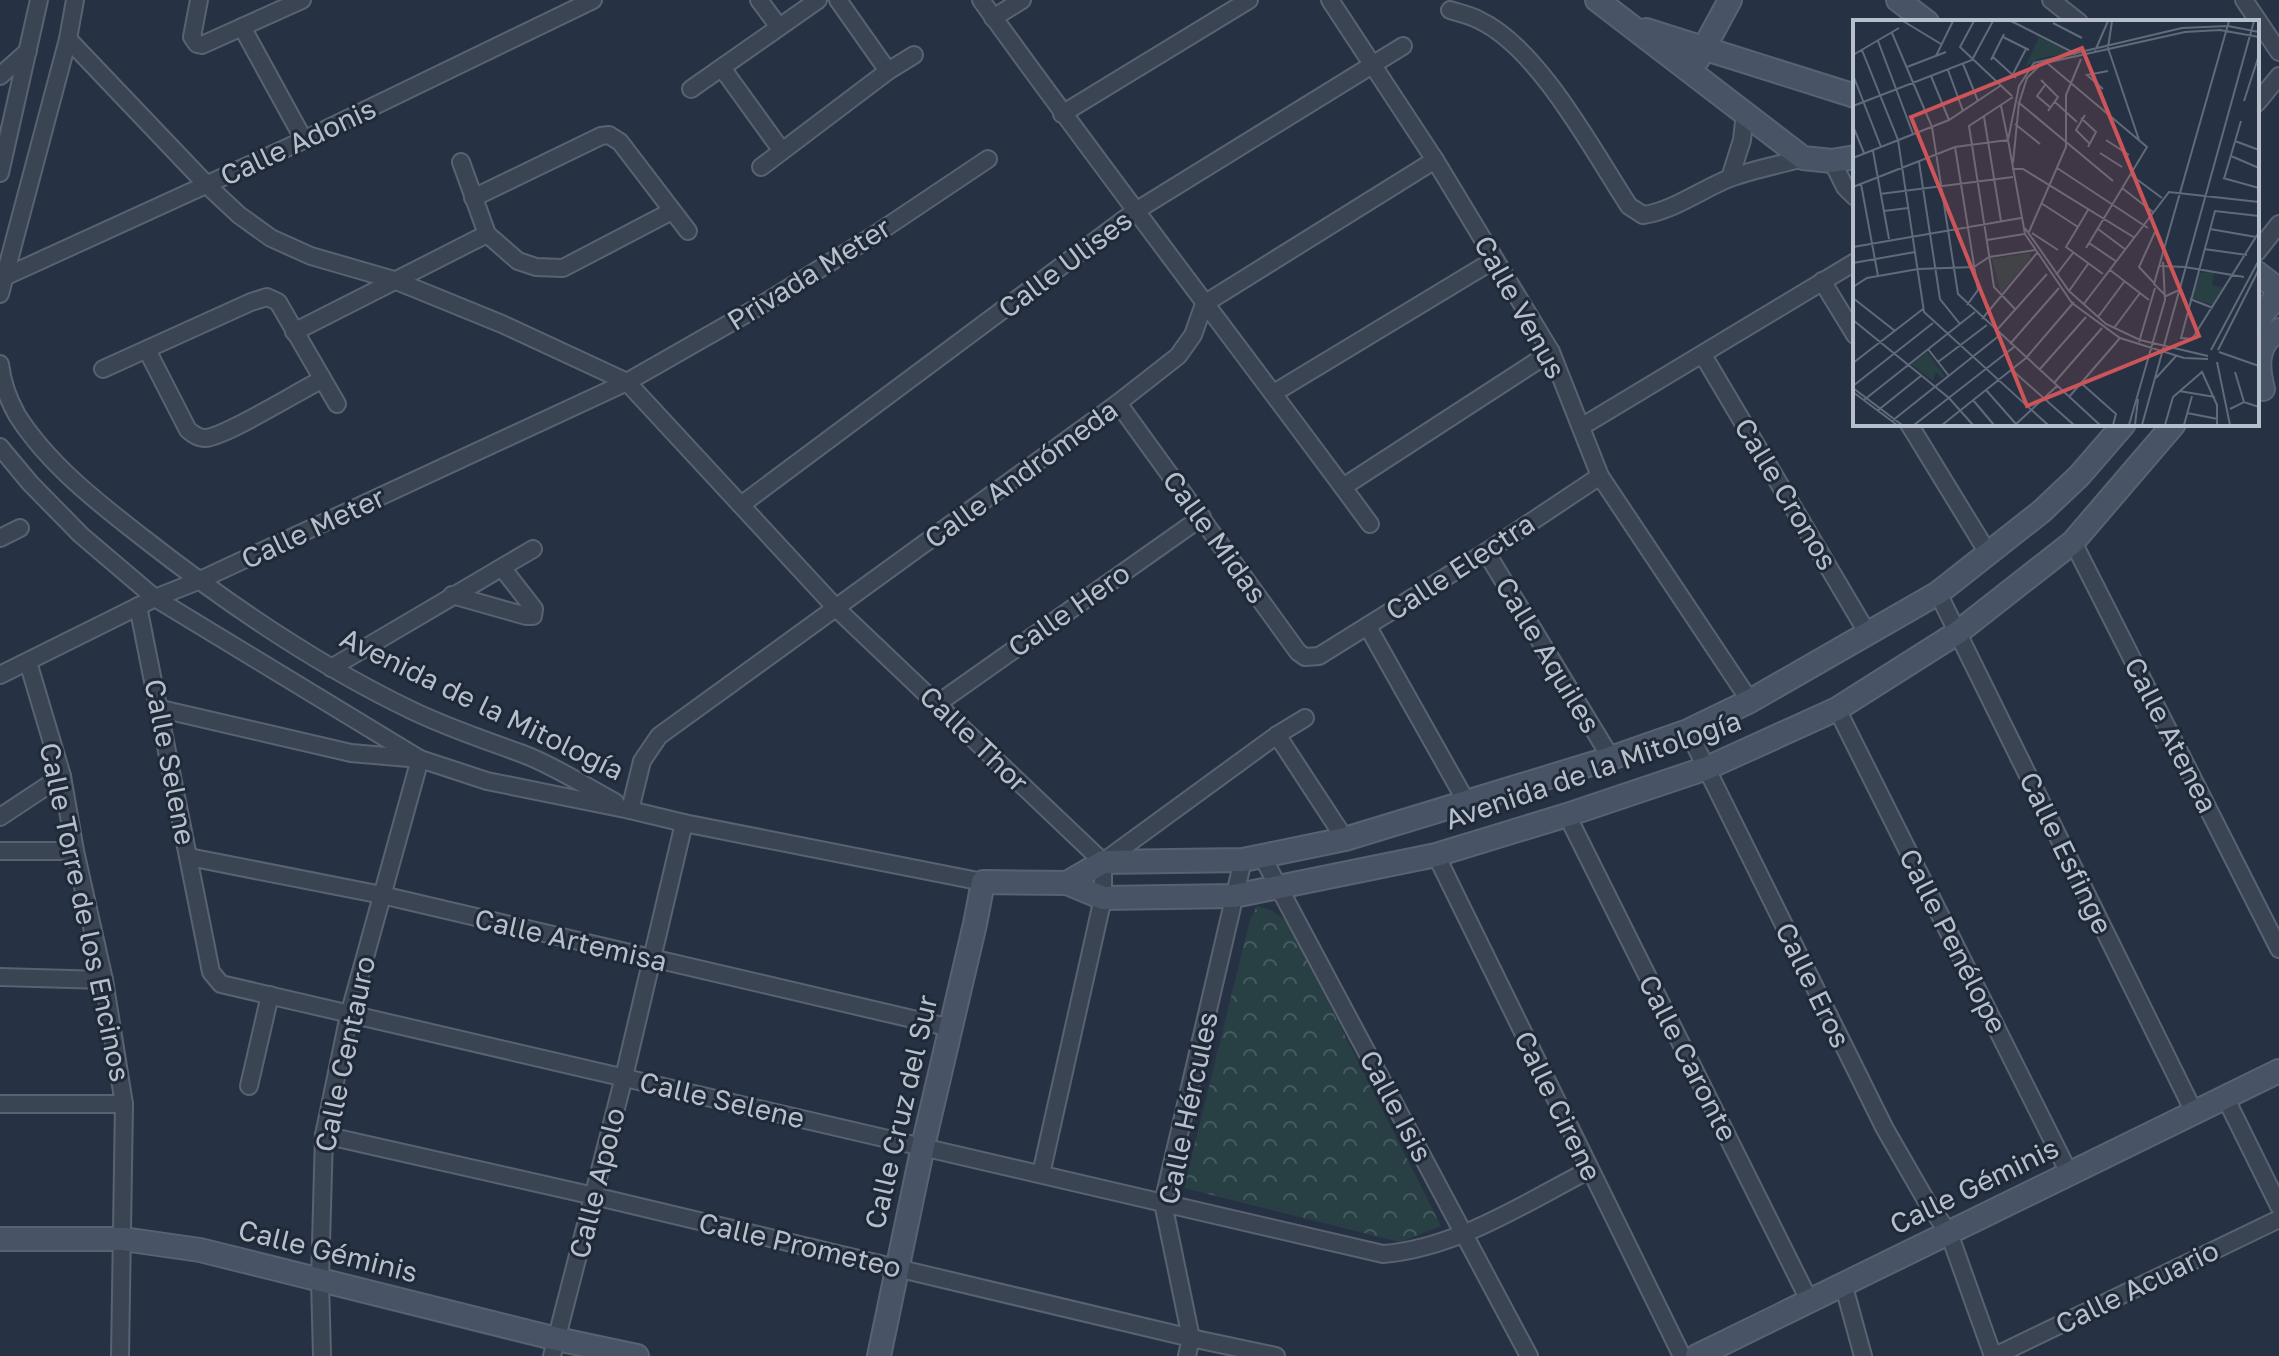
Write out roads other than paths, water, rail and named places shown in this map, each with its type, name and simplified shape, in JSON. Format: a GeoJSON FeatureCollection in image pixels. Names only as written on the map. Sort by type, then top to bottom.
{"type":"FeatureCollection","features":[{"type":"Feature","properties":{"kind":"street"},"geometry":{"type":"LineString","coordinates":[[0,173],[39,0]]}},
{"type":"Feature","properties":{"kind":"street"},"geometry":{"type":"LineString","coordinates":[[1,284],[68,39],[75,0]]}},
{"type":"Feature","properties":{"kind":"street"},"geometry":{"type":"LineString","coordinates":[[199,0],[192,37],[202,45],[302,0]]}},
{"type":"Feature","properties":{"kind":"street","name":"Calle Adonis"},"geometry":{"type":"LineString","coordinates":[[1,284],[593,0]]}},
{"type":"Feature","properties":{"kind":"street"},"geometry":{"type":"LineString","coordinates":[[759,0],[779,27]]}},
{"type":"Feature","properties":{"kind":"street"},"geometry":{"type":"LineString","coordinates":[[691,89],[818,0]]}},
{"type":"Feature","properties":{"kind":"street"},"geometry":{"type":"LineString","coordinates":[[838,0],[888,71]]}},
{"type":"Feature","properties":{"kind":"street"},"geometry":{"type":"LineString","coordinates":[[981,0],[1134,212],[1274,393],[1370,524]]}},
{"type":"Feature","properties":{"kind":"street"},"geometry":{"type":"LineString","coordinates":[[993,18],[1022,0]]}},
{"type":"Feature","properties":{"kind":"street"},"geometry":{"type":"LineString","coordinates":[[1062,114],[1249,0]]}},
{"type":"Feature","properties":{"kind":"street","name":"Calle Venus"},"geometry":{"type":"LineString","coordinates":[[1330,0],[1435,160],[1551,352],[1600,476],[1750,701]]}},
{"type":"Feature","properties":{"kind":"street"},"geometry":{"type":"LineString","coordinates":[[1597,0],[1803,158]]}},
{"type":"Feature","properties":{"kind":"street"},"geometry":{"type":"LineString","coordinates":[[1692,71],[1730,0]]}},
{"type":"Feature","properties":{"kind":"street"},"geometry":{"type":"LineString","coordinates":[[2051,0],[2076,20]]}},
{"type":"Feature","properties":{"kind":"street"},"geometry":{"type":"LineString","coordinates":[[2244,0],[2257,20]]}},
{"type":"Feature","properties":{"kind":"street"},"geometry":{"type":"LineString","coordinates":[[1450,10],[1480,20],[1518,49],[1547,82],[1634,211],[1643,215],[1764,167],[1803,158],[1832,161],[1853,157]]}},
{"type":"Feature","properties":{"kind":"street"},"geometry":{"type":"LineString","coordinates":[[2259,22],[2278,51]]}},
{"type":"Feature","properties":{"kind":"street"},"geometry":{"type":"LineString","coordinates":[[1629,24],[1853,95]]}},
{"type":"Feature","properties":{"kind":"street"},"geometry":{"type":"LineString","coordinates":[[242,27],[304,140]]}},
{"type":"Feature","properties":{"kind":"street"},"geometry":{"type":"LineString","coordinates":[[68,39],[207,185],[239,215],[271,238],[311,256],[394,280],[502,324],[627,382]]}},
{"type":"Feature","properties":{"kind":"street","name":"Calle Ulises"},"geometry":{"type":"LineString","coordinates":[[741,505],[1134,212],[1403,46]]}},
{"type":"Feature","properties":{"kind":"street"},"geometry":{"type":"LineString","coordinates":[[0,76],[29,50]]}},
{"type":"Feature","properties":{"kind":"street"},"geometry":{"type":"LineString","coordinates":[[761,167],[888,71],[914,55]]}},
{"type":"Feature","properties":{"kind":"street"},"geometry":{"type":"LineString","coordinates":[[722,68],[782,151]]}},
{"type":"Feature","properties":{"kind":"street"},"geometry":{"type":"LineString","coordinates":[[2259,101],[2279,76]]}},
{"type":"Feature","properties":{"kind":"street"},"geometry":{"type":"LineString","coordinates":[[1730,178],[1742,140],[1745,113]]}},
{"type":"Feature","properties":{"kind":"street"},"geometry":{"type":"LineString","coordinates":[[473,198],[601,136],[609,135],[620,142],[688,231]]}},
{"type":"Feature","properties":{"kind":"street","name":"Privada Meter"},"geometry":{"type":"LineString","coordinates":[[627,382],[820,269],[988,159]]}},
{"type":"Feature","properties":{"kind":"street"},"geometry":{"type":"LineString","coordinates":[[1204,304],[1435,160]]}},
{"type":"Feature","properties":{"kind":"street"},"geometry":{"type":"LineString","coordinates":[[1832,161],[1845,187],[1853,195]]}},
{"type":"Feature","properties":{"kind":"street"},"geometry":{"type":"LineString","coordinates":[[461,162],[487,234],[518,261],[550,270],[563,268],[672,211]]}},
{"type":"Feature","properties":{"kind":"street"},"geometry":{"type":"LineString","coordinates":[[2259,249],[2279,224]]}},
{"type":"Feature","properties":{"kind":"street"},"geometry":{"type":"LineString","coordinates":[[294,332],[487,234]]}},
{"type":"Feature","properties":{"kind":"street"},"geometry":{"type":"LineString","coordinates":[[1274,393],[1494,260]]}},
{"type":"Feature","properties":{"kind":"street"},"geometry":{"type":"LineString","coordinates":[[1581,427],[1853,263]]}},
{"type":"Feature","properties":{"kind":"street"},"geometry":{"type":"LineString","coordinates":[[2259,275],[2279,292],[2259,318]]}},
{"type":"Feature","properties":{"kind":"street"},"geometry":{"type":"LineString","coordinates":[[1822,281],[1853,332]]}},
{"type":"Feature","properties":{"kind":"street"},"geometry":{"type":"LineString","coordinates":[[103,369],[267,297],[278,302],[337,404]]}},
{"type":"Feature","properties":{"kind":"street","name":"Calle Andrómeda"},"geometry":{"type":"LineString","coordinates":[[630,810],[642,761],[659,736],[837,609],[1178,356],[1193,335],[1204,304]]}},
{"type":"Feature","properties":{"kind":"street"},"geometry":{"type":"LineString","coordinates":[[2259,355],[2270,336],[2279,330]]}},
{"type":"Feature","properties":{"kind":"street"},"geometry":{"type":"LineString","coordinates":[[147,350],[188,430],[203,438],[226,431],[321,380]]}},
{"type":"Feature","properties":{"kind":"street"},"geometry":{"type":"LineString","coordinates":[[1343,487],[1551,352]]}},
{"type":"Feature","properties":{"kind":"street","name":"Calle Cronos"},"geometry":{"type":"LineString","coordinates":[[1703,355],[1868,634]]}},
{"type":"Feature","properties":{"kind":"street","name":"Avenida de la Mitología"},"geometry":{"type":"LineString","coordinates":[[0,364],[3,382],[17,414],[52,459],[103,507],[198,581],[331,668],[470,737],[526,755],[630,810]]}},
{"type":"Feature","properties":{"kind":"street"},"geometry":{"type":"LineString","coordinates":[[2259,370],[2266,392]]}},
{"type":"Feature","properties":{"kind":"street","name":"Calle Thor"},"geometry":{"type":"LineString","coordinates":[[627,382],[837,609],[1103,862]]}},
{"type":"Feature","properties":{"kind":"street","name":"Calle Meter"},"geometry":{"type":"LineString","coordinates":[[0,675],[155,598],[198,581],[627,382]]}},
{"type":"Feature","properties":{"kind":"street","name":"Calle Midas"},"geometry":{"type":"LineString","coordinates":[[1118,403],[1298,652],[1305,657],[1319,656]]}},
{"type":"Feature","properties":{"kind":"street"},"geometry":{"type":"LineString","coordinates":[[1910,426],[1988,553]]}},
{"type":"Feature","properties":{"kind":"street","name":"Avenida de la Mitología"},"geometry":{"type":"LineString","coordinates":[[1067,883],[1103,862],[1252,858],[1345,839],[1611,758],[1688,731],[1750,701],[1938,593],[2042,511],[2079,476],[2122,426]]}},
{"type":"Feature","properties":{"kind":"street","name":"Avenida de la Mitología"},"geometry":{"type":"LineString","coordinates":[[0,447],[81,535],[155,598],[420,759],[487,781],[684,823],[983,882],[1067,883],[1103,898],[1234,896],[1436,855],[1707,768],[1837,709],[1957,633],[2073,542],[2168,426]]}},
{"type":"Feature","properties":{"kind":"street","name":"Calle Electra"},"geometry":{"type":"LineString","coordinates":[[1319,656],[1486,552],[1600,476]]}},
{"type":"Feature","properties":{"kind":"street","name":"Calle Hero"},"geometry":{"type":"LineString","coordinates":[[937,704],[1202,517]]}},
{"type":"Feature","properties":{"kind":"street"},"geometry":{"type":"LineString","coordinates":[[0,538],[20,528]]}},
{"type":"Feature","properties":{"kind":"street","name":"Calle Atenea"},"geometry":{"type":"LineString","coordinates":[[2073,542],[2274,926],[2279,949]]}},
{"type":"Feature","properties":{"kind":"street"},"geometry":{"type":"LineString","coordinates":[[331,668],[533,549]]}},
{"type":"Feature","properties":{"kind":"street","name":"Calle Aquiles"},"geometry":{"type":"LineString","coordinates":[[1486,552],[1611,758]]}},
{"type":"Feature","properties":{"kind":"street"},"geometry":{"type":"LineString","coordinates":[[452,595],[533,616],[534,609],[503,569]]}},
{"type":"Feature","properties":{"kind":"street","name":"Calle Esfinge"},"geometry":{"type":"LineString","coordinates":[[1938,593],[2194,1112]]}},
{"type":"Feature","properties":{"kind":"street","name":"Calle Selene"},"geometry":{"type":"LineString","coordinates":[[138,606],[161,709],[211,972],[221,984],[1383,1254],[1412,1252],[1463,1234],[1589,1170]]}},
{"type":"Feature","properties":{"kind":"street"},"geometry":{"type":"LineString","coordinates":[[1368,627],[1466,801]]}},
{"type":"Feature","properties":{"kind":"street","name":"Calle Torre de los Encinos"},"geometry":{"type":"LineString","coordinates":[[28,662],[62,776],[104,980],[124,1104],[120,1356]]}},
{"type":"Feature","properties":{"kind":"street"},"geometry":{"type":"LineString","coordinates":[[161,709],[351,753],[420,759]]}},
{"type":"Feature","properties":{"kind":"street","name":"Calle Penélope"},"geometry":{"type":"LineString","coordinates":[[1837,709],[2069,1173]]}},
{"type":"Feature","properties":{"kind":"street"},"geometry":{"type":"LineString","coordinates":[[1041,1174],[1103,898],[1103,862],[1277,735],[1305,718]]}},
{"type":"Feature","properties":{"kind":"street","name":"Calle Eros"},"geometry":{"type":"LineString","coordinates":[[1688,731],[1885,1129],[1927,1202],[1949,1233],[1994,1356]]}},
{"type":"Feature","properties":{"kind":"street"},"geometry":{"type":"LineString","coordinates":[[1277,735],[1345,839]]}},
{"type":"Feature","properties":{"kind":"street","name":"Calle Centauro"},"geometry":{"type":"LineString","coordinates":[[322,1356],[320,1280],[324,1135],[349,1015],[420,759]]}},
{"type":"Feature","properties":{"kind":"street"},"geometry":{"type":"LineString","coordinates":[[0,817],[62,776]]}},
{"type":"Feature","properties":{"kind":"street","name":"Calle Caronte"},"geometry":{"type":"LineString","coordinates":[[1567,815],[1809,1300]]}},
{"type":"Feature","properties":{"kind":"street","name":"Calle Apolo"},"geometry":{"type":"LineString","coordinates":[[554,1347],[624,1077],[684,823]]}},
{"type":"Feature","properties":{"kind":"street"},"geometry":{"type":"LineString","coordinates":[[0,851],[75,851]]}},
{"type":"Feature","properties":{"kind":"street","name":"Calle Cirene"},"geometry":{"type":"LineString","coordinates":[[1436,855],[1682,1356]]}},
{"type":"Feature","properties":{"kind":"street","name":"Calle Artemisa"},"geometry":{"type":"LineString","coordinates":[[189,857],[382,895],[951,1028]]}},
{"type":"Feature","properties":{"kind":"street","name":"Calle Isis"},"geometry":{"type":"LineString","coordinates":[[1252,858],[1279,887],[1529,1356]]}},
{"type":"Feature","properties":{"kind":"street","name":"Calle Hércules"},"geometry":{"type":"LineString","coordinates":[[1187,1356],[1191,1338],[1163,1203],[1234,896],[1252,858]]}},
{"type":"Feature","properties":{"kind":"street","name":"Calle Cruz del Sur"},"geometry":{"type":"LineString","coordinates":[[879,1356],[983,882]]}},
{"type":"Feature","properties":{"kind":"street"},"geometry":{"type":"LineString","coordinates":[[0,977],[104,980]]}},
{"type":"Feature","properties":{"kind":"street"},"geometry":{"type":"LineString","coordinates":[[249,1086],[270,995]]}},
{"type":"Feature","properties":{"kind":"street","name":"Calle Géminis"},"geometry":{"type":"LineString","coordinates":[[1697,1356],[1725,1350],[1809,1300],[2279,1071]]}},
{"type":"Feature","properties":{"kind":"street"},"geometry":{"type":"LineString","coordinates":[[2225,1097],[2279,1206]]}},
{"type":"Feature","properties":{"kind":"street"},"geometry":{"type":"LineString","coordinates":[[0,1104],[124,1104]]}},
{"type":"Feature","properties":{"kind":"street","name":"Calle Prometeo"},"geometry":{"type":"LineString","coordinates":[[324,1135],[1276,1356]]}},
{"type":"Feature","properties":{"kind":"street","name":"Calle Acuario"},"geometry":{"type":"LineString","coordinates":[[1994,1356],[2279,1219]]}},
{"type":"Feature","properties":{"kind":"street","name":"Calle Géminis"},"geometry":{"type":"LineString","coordinates":[[0,1239],[123,1239],[200,1250],[320,1280],[554,1347],[637,1356]]}},
{"type":"Feature","properties":{"kind":"street"},"geometry":{"type":"LineString","coordinates":[[1843,1283],[1863,1356]]}}]}
